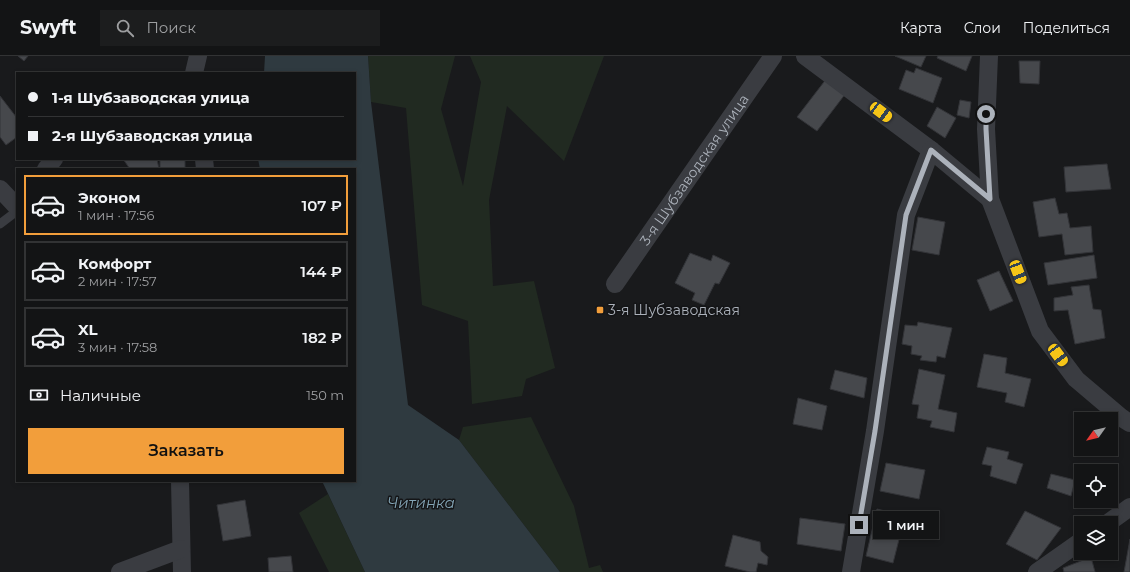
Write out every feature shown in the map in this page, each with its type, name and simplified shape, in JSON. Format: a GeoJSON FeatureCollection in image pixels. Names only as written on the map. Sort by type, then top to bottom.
{"type":"FeatureCollection","features":[{"type":"Feature","properties":{"kind":"street"},"geometry":{"type":"LineString","coordinates":[[194,72],[198,56]]}},
{"type":"Feature","properties":{"kind":"street","name":"3-я Шубзаводская улица"},"geometry":{"type":"LineString","coordinates":[[615,284],[773,56]]}},
{"type":"Feature","properties":{"kind":"street"},"geometry":{"type":"LineString","coordinates":[[805,56],[931,150],[990,199]]}},
{"type":"Feature","properties":{"kind":"street"},"geometry":{"type":"LineString","coordinates":[[989,56],[986,129],[990,199],[1040,331],[1076,379],[1130,423]]}},
{"type":"Feature","properties":{"kind":"street"},"geometry":{"type":"LineString","coordinates":[[850,572],[875,431],[906,215],[931,150]]}},
{"type":"Feature","properties":{"kind":"street"},"geometry":{"type":"LineString","coordinates":[[47,168],[53,160]]}},
{"type":"Feature","properties":{"kind":"street"},"geometry":{"type":"LineString","coordinates":[[0,190],[16,205]]}},
{"type":"Feature","properties":{"kind":"street"},"geometry":{"type":"LineString","coordinates":[[180,482],[182,572]]}},
{"type":"Feature","properties":{"kind":"street"},"geometry":{"type":"LineString","coordinates":[[1118,516],[1130,508]]}},
{"type":"Feature","properties":{"kind":"street"},"geometry":{"type":"LineString","coordinates":[[1037,572],[1074,546]]}},
{"type":"Feature","properties":{"kind":"street"},"geometry":{"type":"LineString","coordinates":[[120,572],[181,549]]}},
{"type":"Feature","properties":{"kind":"lane"},"geometry":{"type":"LineString","coordinates":[[0,224],[16,207]]}},
{"type":"Feature","properties":{"kind":"shaded area"},"geometry":{"type":"Polygon","coordinates":[[[368,56],[455,56],[441,109],[463,186],[481,82],[470,56],[604,56],[564,161],[507,106],[489,200],[493,286],[534,281],[555,368],[526,379],[522,396],[472,404],[468,321],[422,305],[406,108],[371,102],[368,56]]]}},
{"type":"Feature","properties":{"kind":"shaded area"},"geometry":{"type":"Polygon","coordinates":[[[531,417],[574,506],[589,568],[600,565],[603,572],[560,572],[459,440],[463,427],[531,417]]]}},
{"type":"Feature","properties":{"kind":"shaded area"},"geometry":{"type":"Polygon","coordinates":[[[328,494],[365,572],[329,572],[299,513],[328,494]]]}},
{"type":"Feature","properties":{"kind":"water","name":"Читинка"},"geometry":{"type":"Polygon","coordinates":[[[265,56],[368,56],[371,102],[408,405],[459,440],[560,572],[365,572],[322,482],[356,482],[356,168],[260,168],[258,160],[356,160],[356,72],[264,72],[265,56]]]}},
{"type":"Feature","properties":{"kind":"building"},"geometry":{"type":"Polygon","coordinates":[[[18,56],[28,56],[24,61],[18,56]]]}},
{"type":"Feature","properties":{"kind":"building"},"geometry":{"type":"Polygon","coordinates":[[[895,56],[926,56],[921,67],[895,56]]]}},
{"type":"Feature","properties":{"kind":"building"},"geometry":{"type":"Polygon","coordinates":[[[938,56],[972,56],[966,71],[937,58],[938,56]]]}},
{"type":"Feature","properties":{"kind":"building"},"geometry":{"type":"Polygon","coordinates":[[[1019,61],[1040,61],[1039,84],[1020,83],[1019,61]]]}},
{"type":"Feature","properties":{"kind":"building"},"geometry":{"type":"Polygon","coordinates":[[[916,68],[942,78],[933,103],[899,89],[906,70],[914,73],[916,68]]]}},
{"type":"Feature","properties":{"kind":"building"},"geometry":{"type":"Polygon","coordinates":[[[827,78],[846,93],[817,131],[797,117],[827,78]]]}},
{"type":"Feature","properties":{"kind":"building"},"geometry":{"type":"Polygon","coordinates":[[[0,96],[16,117],[16,138],[6,145],[0,137],[0,96]]]}},
{"type":"Feature","properties":{"kind":"building"},"geometry":{"type":"Polygon","coordinates":[[[960,100],[971,102],[969,118],[957,115],[960,100]]]}},
{"type":"Feature","properties":{"kind":"building"},"geometry":{"type":"Polygon","coordinates":[[[937,107],[956,118],[945,138],[927,126],[937,107]]]}},
{"type":"Feature","properties":{"kind":"building"},"geometry":{"type":"Polygon","coordinates":[[[124,160],[157,160],[159,168],[129,168],[124,160]]]}},
{"type":"Feature","properties":{"kind":"building"},"geometry":{"type":"Polygon","coordinates":[[[160,160],[185,160],[185,168],[160,168],[160,160]]]}},
{"type":"Feature","properties":{"kind":"building"},"geometry":{"type":"Polygon","coordinates":[[[1107,164],[1111,189],[1066,192],[1064,167],[1107,164]]]}},
{"type":"Feature","properties":{"kind":"building"},"geometry":{"type":"Polygon","coordinates":[[[1055,198],[1059,214],[1067,213],[1070,228],[1091,226],[1093,252],[1065,255],[1062,234],[1039,237],[1033,202],[1055,198]]]}},
{"type":"Feature","properties":{"kind":"building"},"geometry":{"type":"Polygon","coordinates":[[[918,217],[945,222],[939,255],[912,250],[918,217]]]}},
{"type":"Feature","properties":{"kind":"building"},"geometry":{"type":"Polygon","coordinates":[[[690,253],[711,261],[713,255],[730,263],[719,284],[715,283],[704,305],[692,300],[695,293],[675,283],[690,253]]]}},
{"type":"Feature","properties":{"kind":"building"},"geometry":{"type":"Polygon","coordinates":[[[1094,255],[1097,278],[1048,285],[1044,263],[1094,255]]]}},
{"type":"Feature","properties":{"kind":"building"},"geometry":{"type":"Polygon","coordinates":[[[999,271],[1013,301],[990,311],[977,280],[999,271]]]}},
{"type":"Feature","properties":{"kind":"building"},"geometry":{"type":"Polygon","coordinates":[[[1089,285],[1093,309],[1101,310],[1105,338],[1075,344],[1068,310],[1054,311],[1054,298],[1073,295],[1071,287],[1089,285]]]}},
{"type":"Feature","properties":{"kind":"building"},"geometry":{"type":"Polygon","coordinates":[[[918,322],[952,328],[945,358],[937,356],[936,362],[920,360],[922,356],[911,354],[912,346],[902,344],[905,325],[917,326],[918,322]]]}},
{"type":"Feature","properties":{"kind":"building"},"geometry":{"type":"Polygon","coordinates":[[[984,354],[1007,358],[1005,373],[1031,379],[1024,407],[1005,402],[1007,393],[977,387],[984,354]]]}},
{"type":"Feature","properties":{"kind":"building"},"geometry":{"type":"Polygon","coordinates":[[[919,369],[945,375],[938,409],[957,413],[954,432],[930,427],[932,421],[917,418],[919,405],[912,404],[919,369]]]}},
{"type":"Feature","properties":{"kind":"building"},"geometry":{"type":"Polygon","coordinates":[[[835,370],[867,378],[864,398],[830,389],[835,370]]]}},
{"type":"Feature","properties":{"kind":"building"},"geometry":{"type":"Polygon","coordinates":[[[798,398],[827,406],[822,430],[793,424],[798,398]]]}},
{"type":"Feature","properties":{"kind":"building"},"geometry":{"type":"Polygon","coordinates":[[[987,447],[1009,452],[1007,459],[1023,464],[1016,484],[990,476],[992,466],[982,464],[987,447]]]}},
{"type":"Feature","properties":{"kind":"building"},"geometry":{"type":"Polygon","coordinates":[[[886,463],[925,470],[919,499],[880,491],[886,463]]]}},
{"type":"Feature","properties":{"kind":"building"},"geometry":{"type":"Polygon","coordinates":[[[1051,474],[1074,480],[1071,496],[1047,488],[1051,474]]]}},
{"type":"Feature","properties":{"kind":"building"},"geometry":{"type":"Polygon","coordinates":[[[245,500],[251,536],[223,541],[217,505],[245,500]]]}},
{"type":"Feature","properties":{"kind":"building"},"geometry":{"type":"Polygon","coordinates":[[[877,509],[905,516],[893,563],[866,556],[877,509]]]}},
{"type":"Feature","properties":{"kind":"building"},"geometry":{"type":"Polygon","coordinates":[[[1025,511],[1061,528],[1037,560],[1006,544],[1025,511]]]}},
{"type":"Feature","properties":{"kind":"building"},"geometry":{"type":"Polygon","coordinates":[[[800,518],[845,524],[841,551],[797,544],[800,518]]]}},
{"type":"Feature","properties":{"kind":"building"},"geometry":{"type":"Polygon","coordinates":[[[733,535],[760,542],[761,551],[768,557],[767,565],[758,563],[756,572],[725,566],[733,535]]]}},
{"type":"Feature","properties":{"kind":"building"},"geometry":{"type":"Polygon","coordinates":[[[1130,539],[1130,572],[1124,572],[1130,539]]]}},
{"type":"Feature","properties":{"kind":"building"},"geometry":{"type":"Polygon","coordinates":[[[291,556],[293,572],[269,572],[268,558],[291,556]]]}},
{"type":"Feature","properties":{"kind":"building"},"geometry":{"type":"Polygon","coordinates":[[[1083,560],[1092,560],[1095,572],[1064,572],[1063,568],[1083,560]]]}},
{"type":"Feature","properties":{"kind":"place","name":"3-я Шубзаводская"},"geometry":{"type":"Point","coordinates":[600,310]}},
{"type":"Feature","properties":{"kind":"route"},"geometry":{"type":"LineString","coordinates":[[859,525],[875,431],[906,215],[931,150],[990,199],[986,114]]}}]}
